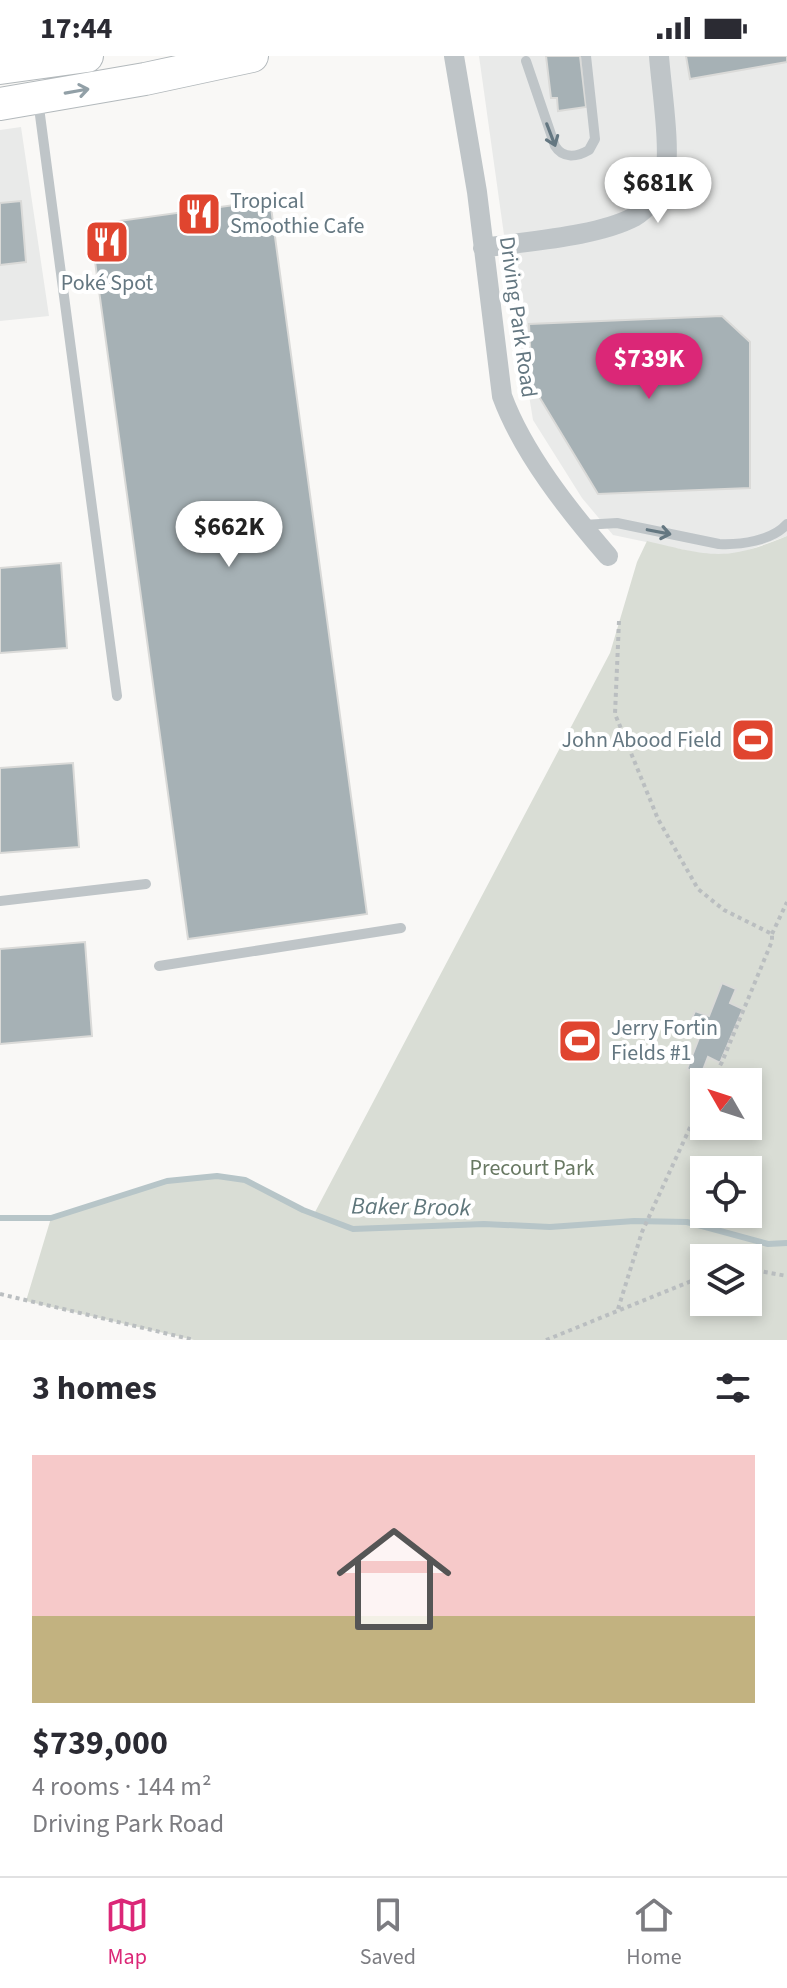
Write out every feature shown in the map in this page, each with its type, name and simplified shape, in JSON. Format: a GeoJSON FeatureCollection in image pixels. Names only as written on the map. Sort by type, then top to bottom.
{"type":"FeatureCollection","features":[{"type":"Feature","properties":{"kind":"main road"},"geometry":{"type":"LineString","coordinates":[[0,68],[87,56]]}},
{"type":"Feature","properties":{"kind":"main road"},"geometry":{"type":"LineString","coordinates":[[0,104],[252,56]]}},
{"type":"Feature","properties":{"kind":"street","name":"Driving Park Road"},"geometry":{"type":"LineString","coordinates":[[454,56],[477,192],[499,378],[510,417],[582,525],[608,556]]}},
{"type":"Feature","properties":{"kind":"street"},"geometry":{"type":"LineString","coordinates":[[483,248],[612,225],[635,216],[654,200],[664,179],[666,155],[659,56]]}},
{"type":"Feature","properties":{"kind":"lane"},"geometry":{"type":"LineString","coordinates":[[526,61],[555,146],[561,153],[573,156],[584,153],[595,144],[586,56]]}},
{"type":"Feature","properties":{"kind":"lane"},"geometry":{"type":"LineString","coordinates":[[38,98],[117,696]]}},
{"type":"Feature","properties":{"kind":"lane"},"geometry":{"type":"LineString","coordinates":[[582,525],[617,523],[719,544],[734,544],[758,540],[782,530],[787,524]]}},
{"type":"Feature","properties":{"kind":"lane"},"geometry":{"type":"LineString","coordinates":[[0,901],[146,884]]}},
{"type":"Feature","properties":{"kind":"lane"},"geometry":{"type":"LineString","coordinates":[[159,966],[401,928]]}},
{"type":"Feature","properties":{"kind":"path"},"geometry":{"type":"LineString","coordinates":[[619,621],[615,714],[658,819],[698,889],[724,910],[772,934]]}},
{"type":"Feature","properties":{"kind":"path"},"geometry":{"type":"LineString","coordinates":[[718,1068],[787,902]]}},
{"type":"Feature","properties":{"kind":"path"},"geometry":{"type":"LineString","coordinates":[[618,1309],[642,1232],[690,1128]]}},
{"type":"Feature","properties":{"kind":"path"},"geometry":{"type":"LineString","coordinates":[[762,1272],[787,1276]]}},
{"type":"Feature","properties":{"kind":"path"},"geometry":{"type":"LineString","coordinates":[[546,1340],[690,1281]]}},
{"type":"Feature","properties":{"kind":"path"},"geometry":{"type":"LineString","coordinates":[[0,1294],[194,1340]]}},
{"type":"Feature","properties":{"kind":"shaded area"},"geometry":{"type":"Polygon","coordinates":[[[479,56],[787,56],[787,536],[740,553],[708,555],[613,535],[582,498],[533,420],[479,56]]]}},
{"type":"Feature","properties":{"kind":"shaded area"},"geometry":{"type":"Polygon","coordinates":[[[21,127],[49,316],[0,321],[0,130],[21,127]]]}},
{"type":"Feature","properties":{"kind":"green space","name":"Precourt Park"},"geometry":{"type":"Polygon","coordinates":[[[787,536],[787,1340],[194,1340],[26,1301],[51,1218],[145,1186],[194,1177],[242,1179],[314,1214],[610,653],[637,562],[647,541],[703,553],[748,550],[787,536]]]}},
{"type":"Feature","properties":{"kind":"building"},"geometry":{"type":"Polygon","coordinates":[[[546,56],[580,56],[586,107],[558,111],[557,98],[551,98],[546,56]]]}},
{"type":"Feature","properties":{"kind":"building"},"geometry":{"type":"Polygon","coordinates":[[[686,56],[787,56],[787,62],[690,79],[686,56]]]}},
{"type":"Feature","properties":{"kind":"building"},"geometry":{"type":"Polygon","coordinates":[[[270,200],[367,914],[188,939],[90,225],[270,200]]]}},
{"type":"Feature","properties":{"kind":"building"},"geometry":{"type":"Polygon","coordinates":[[[21,201],[26,262],[0,265],[0,203],[21,201]]]}},
{"type":"Feature","properties":{"kind":"building"},"geometry":{"type":"Polygon","coordinates":[[[722,316],[750,342],[750,488],[598,494],[532,385],[529,324],[722,316]]]}},
{"type":"Feature","properties":{"kind":"building"},"geometry":{"type":"Polygon","coordinates":[[[61,563],[67,648],[0,653],[0,568],[61,563]]]}},
{"type":"Feature","properties":{"kind":"building"},"geometry":{"type":"Polygon","coordinates":[[[73,763],[79,847],[0,853],[0,768],[73,763]]]}},
{"type":"Feature","properties":{"kind":"building"},"geometry":{"type":"Polygon","coordinates":[[[85,942],[92,1036],[0,1044],[0,949],[85,942]]]}},
{"type":"Feature","properties":{"kind":"building"},"geometry":{"type":"Polygon","coordinates":[[[722,983],[736,989],[730,1003],[743,1009],[720,1063],[708,1057],[704,1068],[690,1070],[687,1069],[699,1038],[686,1032],[695,1011],[709,1016],[722,983]]]}},
{"type":"Feature","properties":{"kind":"waterway","name":"Baker Brook"},"geometry":{"type":"LineString","coordinates":[[0,1218],[51,1218],[167,1181],[217,1176],[245,1180],[303,1210],[353,1229],[687,1222],[768,1244],[787,1243]]}},
{"type":"Feature","properties":{"kind":"place","name":"Tropical Smoothie Cafe"},"geometry":{"type":"Point","coordinates":[199,214]}},
{"type":"Feature","properties":{"kind":"place","name":"Poké Spot"},"geometry":{"type":"Point","coordinates":[107,242]}},
{"type":"Feature","properties":{"kind":"place","name":"John Abood Field"},"geometry":{"type":"Point","coordinates":[753,740]}},
{"type":"Feature","properties":{"kind":"place","name":"Jerry Fortin Fields #1"},"geometry":{"type":"Point","coordinates":[580,1041]}}]}
